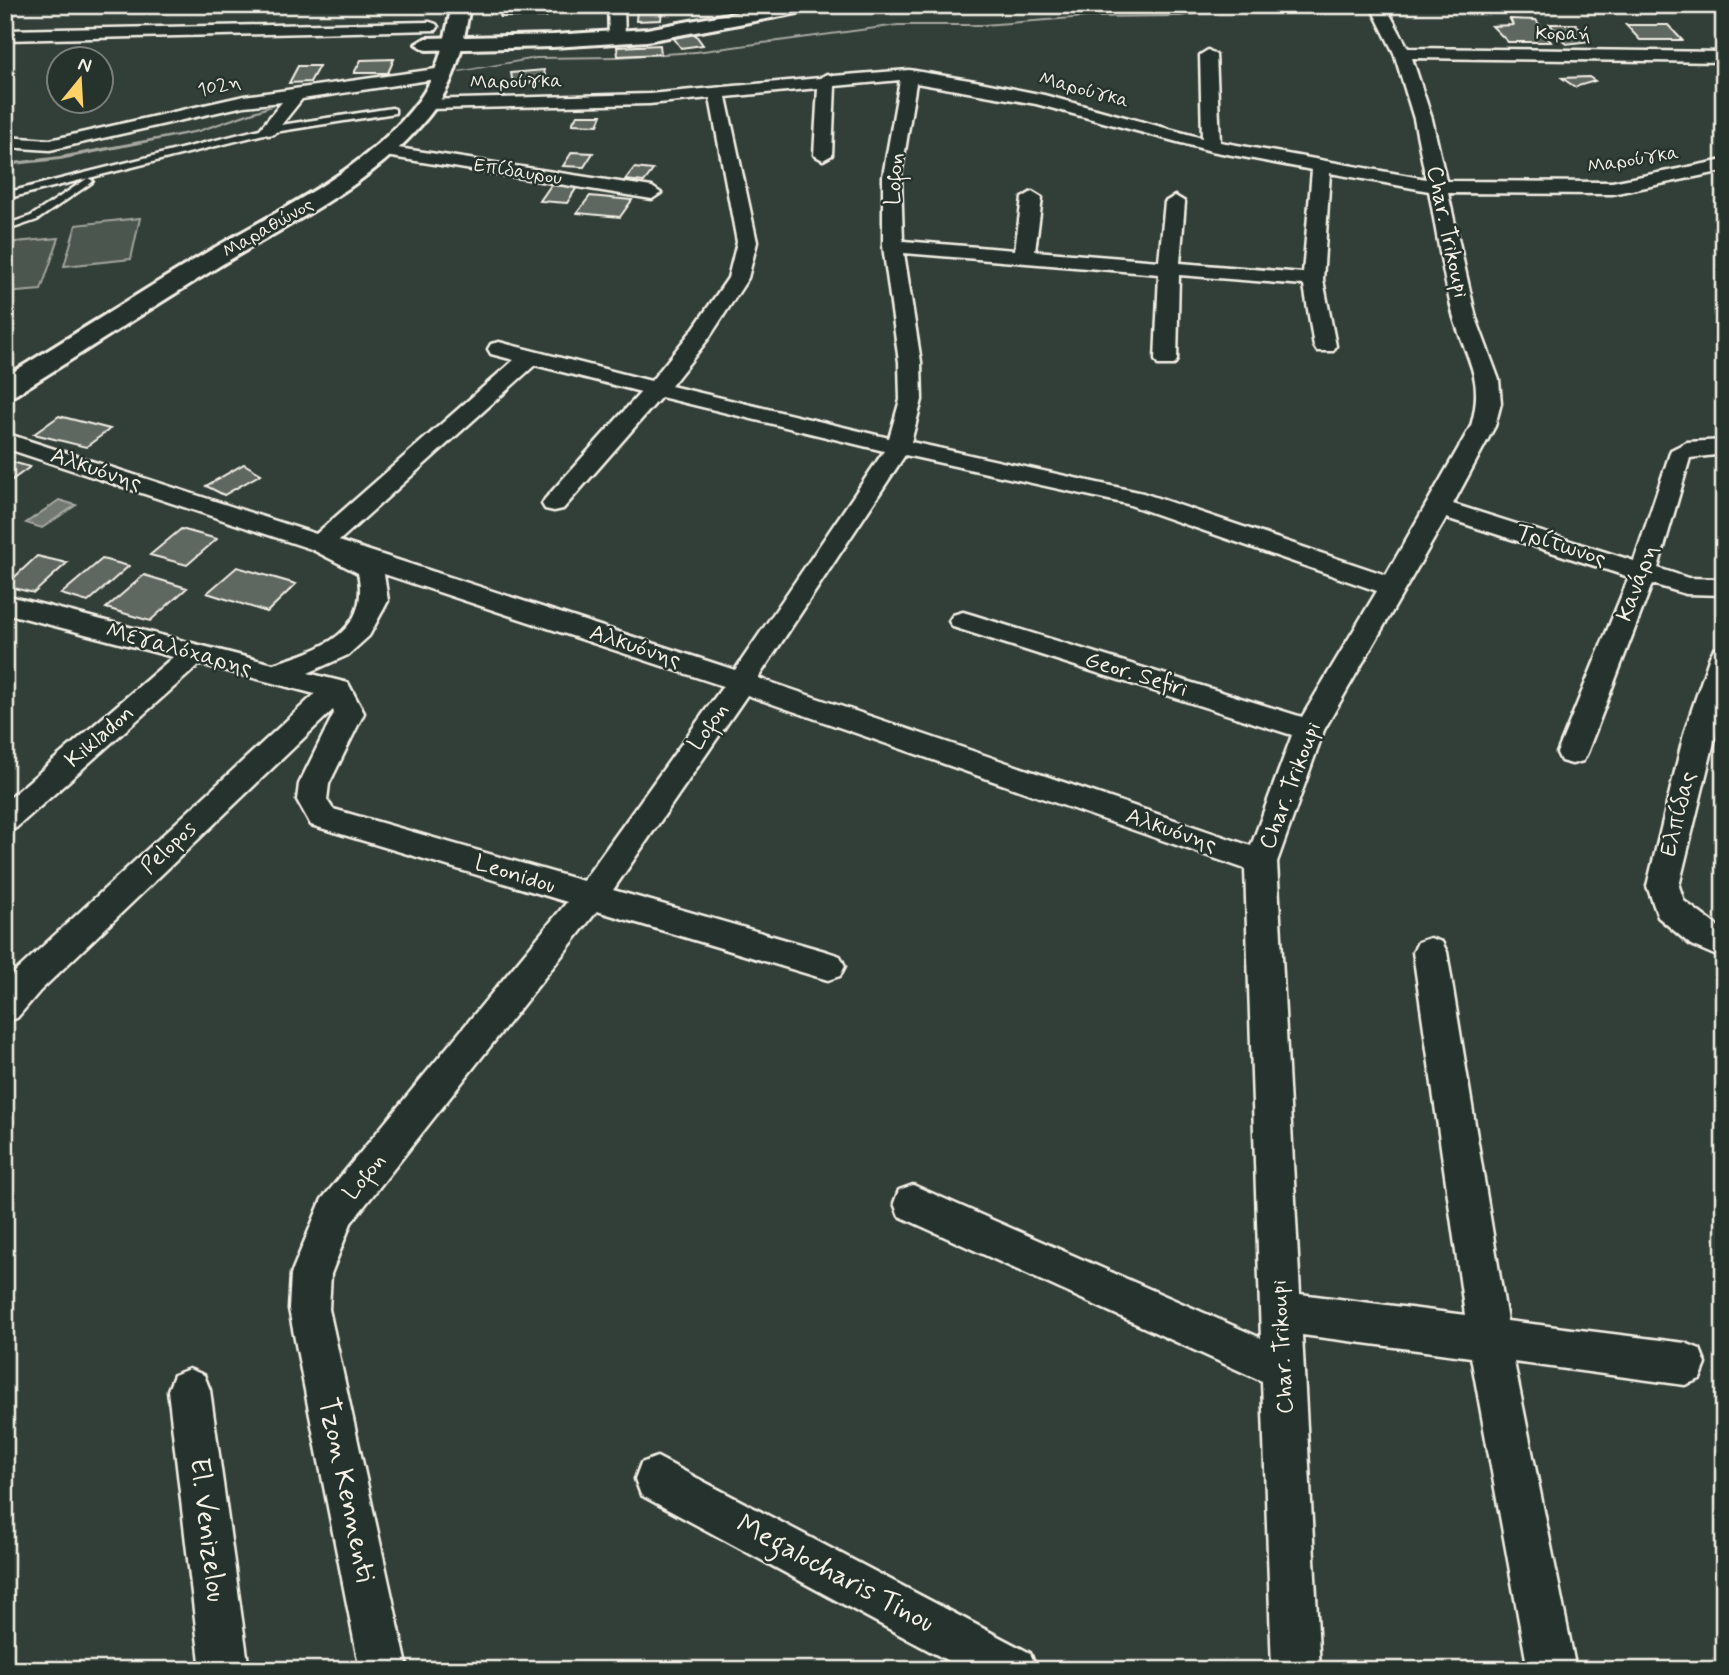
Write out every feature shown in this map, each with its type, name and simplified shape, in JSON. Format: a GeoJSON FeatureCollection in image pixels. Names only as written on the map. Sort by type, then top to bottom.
{"type":"FeatureCollection","features":[{"type":"Feature","properties":{"kind":"main road","name":"Μαραθώνος"},"geometry":{"type":"LineString","coordinates":[[5,371],[222,239],[357,148],[392,111],[414,78],[435,5]]}},
{"type":"Feature","properties":{"kind":"main road","name":"Μαραθώνος"},"geometry":{"type":"LineString","coordinates":[[5,389],[240,243],[310,204],[384,151],[427,104],[443,73],[453,44],[461,5]]}},
{"type":"Feature","properties":{"kind":"main road"},"geometry":{"type":"LineString","coordinates":[[428,35],[453,44],[617,38],[717,24],[809,5]]}},
{"type":"Feature","properties":{"kind":"street"},"geometry":{"type":"LineString","coordinates":[[616,5],[617,38]]}},
{"type":"Feature","properties":{"kind":"street","name":"Char. Trikoupi"},"geometry":{"type":"LineString","coordinates":[[1296,1670],[1261,862],[1310,730],[1391,586],[1439,508],[1483,426],[1489,403],[1488,380],[1465,318],[1423,119],[1402,53],[1377,5]]}},
{"type":"Feature","properties":{"kind":"street"},"geometry":{"type":"LineString","coordinates":[[5,35],[428,35]]}},
{"type":"Feature","properties":{"kind":"street","name":"Κοραή"},"geometry":{"type":"LineString","coordinates":[[1402,53],[1724,57]]}},
{"type":"Feature","properties":{"kind":"street"},"geometry":{"type":"LineString","coordinates":[[1208,55],[1210,146]]}},
{"type":"Feature","properties":{"kind":"street","name":"102η"},"geometry":{"type":"LineString","coordinates":[[5,142],[50,145],[244,102],[443,73]]}},
{"type":"Feature","properties":{"kind":"street","name":"Μαρούγκα"},"geometry":{"type":"LineString","coordinates":[[427,104],[615,101],[827,79],[909,75],[1038,99],[1210,146],[1437,187],[1612,188],[1724,165]]}},
{"type":"Feature","properties":{"kind":"street","name":"Lofon"},"geometry":{"type":"LineString","coordinates":[[309,1310],[311,1275],[336,1212],[589,898],[741,682],[898,447],[912,400],[910,362],[893,246],[892,176],[909,75]]}},
{"type":"Feature","properties":{"kind":"street"},"geometry":{"type":"LineString","coordinates":[[823,155],[827,79]]}},
{"type":"Feature","properties":{"kind":"street"},"geometry":{"type":"LineString","coordinates":[[554,504],[657,388],[738,278],[747,242],[718,92]]}},
{"type":"Feature","properties":{"kind":"street"},"geometry":{"type":"LineString","coordinates":[[268,130],[296,95]]}},
{"type":"Feature","properties":{"kind":"street","name":"Επίδαυρου"},"geometry":{"type":"LineString","coordinates":[[384,151],[652,193]]}},
{"type":"Feature","properties":{"kind":"street"},"geometry":{"type":"LineString","coordinates":[[1321,167],[1313,280],[1325,346]]}},
{"type":"Feature","properties":{"kind":"street"},"geometry":{"type":"LineString","coordinates":[[1024,257],[1032,198]]}},
{"type":"Feature","properties":{"kind":"street"},"geometry":{"type":"LineString","coordinates":[[1166,360],[1169,268],[1175,202]]}},
{"type":"Feature","properties":{"kind":"street"},"geometry":{"type":"LineString","coordinates":[[893,246],[1313,280]]}},
{"type":"Feature","properties":{"kind":"street"},"geometry":{"type":"LineString","coordinates":[[499,349],[794,425],[1134,498],[1391,586]]}},
{"type":"Feature","properties":{"kind":"street"},"geometry":{"type":"LineString","coordinates":[[272,674],[329,655],[344,646],[361,629],[372,607],[375,597],[370,569],[320,544],[529,358]]}},
{"type":"Feature","properties":{"kind":"street","name":"Αλκυόνης"},"geometry":{"type":"LineString","coordinates":[[5,440],[741,682],[1261,862]]}},
{"type":"Feature","properties":{"kind":"street","name":"Κανάρη"},"geometry":{"type":"LineString","coordinates":[[1572,753],[1644,572],[1679,455],[1687,449],[1724,447]]}},
{"type":"Feature","properties":{"kind":"street","name":"Τρίτωνος"},"geometry":{"type":"LineString","coordinates":[[1439,508],[1686,586],[1719,591]]}},
{"type":"Feature","properties":{"kind":"street"},"geometry":{"type":"LineString","coordinates":[[5,629],[16,607]]}},
{"type":"Feature","properties":{"kind":"street","name":"Μεγαλόχαρης"},"geometry":{"type":"LineString","coordinates":[[16,607],[272,674],[341,697]]}},
{"type":"Feature","properties":{"kind":"street","name":"Geor. Sefiri"},"geometry":{"type":"LineString","coordinates":[[963,621],[1310,730]]}},
{"type":"Feature","properties":{"kind":"street","name":"Kikladon"},"geometry":{"type":"LineString","coordinates":[[5,820],[194,654]]}},
{"type":"Feature","properties":{"kind":"street","name":"Ελπίδας"},"geometry":{"type":"LineString","coordinates":[[1724,656],[1700,730],[1663,886],[1670,908],[1703,936],[1724,946]]}},
{"type":"Feature","properties":{"kind":"street","name":"Leonidou"},"geometry":{"type":"LineString","coordinates":[[341,697],[349,713],[314,784],[312,800],[322,817],[589,898],[828,966]]}},
{"type":"Feature","properties":{"kind":"street","name":"Pelopos"},"geometry":{"type":"LineString","coordinates":[[5,1008],[28,981],[341,697]]}},
{"type":"Feature","properties":{"kind":"street"},"geometry":{"type":"LineString","coordinates":[[1430,952],[1489,1339],[1552,1670]]}},
{"type":"Feature","properties":{"kind":"street"},"geometry":{"type":"LineString","coordinates":[[914,1203],[1285,1370]]}},
{"type":"Feature","properties":{"kind":"street","name":"Tzon Kennenti"},"geometry":{"type":"LineString","coordinates":[[309,1310],[384,1670]]}},
{"type":"Feature","properties":{"kind":"street"},"geometry":{"type":"LineString","coordinates":[[1282,1312],[1685,1364]]}},
{"type":"Feature","properties":{"kind":"street","name":"El. Venizelou"},"geometry":{"type":"LineString","coordinates":[[189,1390],[225,1670]]}},
{"type":"Feature","properties":{"kind":"street","name":"Megalocharis Tinou"},"geometry":{"type":"LineString","coordinates":[[657,1479],[1013,1670]]}},
{"type":"Feature","properties":{"kind":"lane"},"geometry":{"type":"LineString","coordinates":[[5,196],[268,130],[392,111]]}},
{"type":"Feature","properties":{"kind":"lane"},"geometry":{"type":"LineString","coordinates":[[5,228],[34,218],[98,174]]}},
{"type":"Feature","properties":{"kind":"shaded area"},"geometry":{"type":"Polygon","coordinates":[[[140,218],[131,259],[64,266],[76,225],[140,218]]]}},
{"type":"Feature","properties":{"kind":"shaded area"},"geometry":{"type":"Polygon","coordinates":[[[59,238],[41,290],[5,293],[5,243],[59,238]]]}},
{"type":"Feature","properties":{"kind":"shaded area"},"geometry":{"type":"Polygon","coordinates":[[[59,500],[76,505],[42,528],[26,523],[59,500]]]}},
{"type":"Feature","properties":{"kind":"building"},"geometry":{"type":"Polygon","coordinates":[[[503,5],[549,5],[546,17],[500,17],[503,5]]]}},
{"type":"Feature","properties":{"kind":"building"},"geometry":{"type":"Polygon","coordinates":[[[662,7],[661,20],[636,21],[637,8],[662,7]]]}},
{"type":"Feature","properties":{"kind":"building"},"geometry":{"type":"Polygon","coordinates":[[[1510,19],[1536,20],[1551,42],[1508,42],[1492,26],[1513,25],[1510,19]]]}},
{"type":"Feature","properties":{"kind":"building"},"geometry":{"type":"Polygon","coordinates":[[[1550,24],[1576,24],[1590,41],[1566,44],[1550,24]]]}},
{"type":"Feature","properties":{"kind":"building"},"geometry":{"type":"Polygon","coordinates":[[[1626,25],[1668,25],[1682,40],[1640,40],[1626,25]]]}},
{"type":"Feature","properties":{"kind":"building"},"geometry":{"type":"Polygon","coordinates":[[[695,34],[703,45],[681,48],[673,37],[695,34]]]}},
{"type":"Feature","properties":{"kind":"building"},"geometry":{"type":"Polygon","coordinates":[[[660,45],[661,54],[618,56],[617,47],[660,45]]]}},
{"type":"Feature","properties":{"kind":"building"},"geometry":{"type":"Polygon","coordinates":[[[394,59],[388,73],[354,73],[361,60],[394,59]]]}},
{"type":"Feature","properties":{"kind":"building"},"geometry":{"type":"Polygon","coordinates":[[[298,66],[319,66],[310,82],[289,83],[298,66]]]}},
{"type":"Feature","properties":{"kind":"building"},"geometry":{"type":"Polygon","coordinates":[[[544,70],[546,81],[513,84],[511,73],[544,70]]]}},
{"type":"Feature","properties":{"kind":"building"},"geometry":{"type":"Polygon","coordinates":[[[1589,77],[1595,81],[1575,87],[1562,78],[1589,77]]]}},
{"type":"Feature","properties":{"kind":"building"},"geometry":{"type":"Polygon","coordinates":[[[577,115],[602,115],[598,125],[572,124],[577,115]]]}},
{"type":"Feature","properties":{"kind":"building"},"geometry":{"type":"Polygon","coordinates":[[[572,152],[593,153],[584,167],[563,166],[572,152]]]}},
{"type":"Feature","properties":{"kind":"building"},"geometry":{"type":"Polygon","coordinates":[[[634,168],[653,170],[644,182],[625,180],[634,168]]]}},
{"type":"Feature","properties":{"kind":"building"},"geometry":{"type":"Polygon","coordinates":[[[551,185],[577,187],[567,203],[540,201],[551,185]]]}},
{"type":"Feature","properties":{"kind":"building"},"geometry":{"type":"Polygon","coordinates":[[[590,196],[632,200],[620,217],[577,213],[590,196]]]}},
{"type":"Feature","properties":{"kind":"building"},"geometry":{"type":"Polygon","coordinates":[[[59,416],[110,429],[86,447],[34,434],[59,416]]]}},
{"type":"Feature","properties":{"kind":"building"},"geometry":{"type":"Polygon","coordinates":[[[5,460],[30,467],[5,485],[5,460]]]}},
{"type":"Feature","properties":{"kind":"building"},"geometry":{"type":"Polygon","coordinates":[[[244,464],[261,474],[224,495],[206,486],[244,464]]]}},
{"type":"Feature","properties":{"kind":"building"},"geometry":{"type":"Polygon","coordinates":[[[181,529],[217,539],[187,565],[150,555],[181,529]]]}},
{"type":"Feature","properties":{"kind":"building"},"geometry":{"type":"Polygon","coordinates":[[[37,556],[67,563],[34,593],[5,586],[37,556]]]}},
{"type":"Feature","properties":{"kind":"building"},"geometry":{"type":"Polygon","coordinates":[[[102,559],[129,566],[88,602],[61,594],[102,559]]]}},
{"type":"Feature","properties":{"kind":"building"},"geometry":{"type":"Polygon","coordinates":[[[237,567],[296,584],[267,612],[207,593],[237,567]]]}},
{"type":"Feature","properties":{"kind":"building"},"geometry":{"type":"Polygon","coordinates":[[[144,575],[187,588],[150,621],[106,608],[144,575]]]}},
{"type":"Feature","properties":{"kind":"waterway"},"geometry":{"type":"LineString","coordinates":[[460,71],[536,58],[696,52],[898,25],[983,25],[1086,17],[1180,16],[1256,5]]}},
{"type":"Feature","properties":{"kind":"waterway"},"geometry":{"type":"LineString","coordinates":[[5,165],[60,158],[199,131],[270,107]]}}]}
